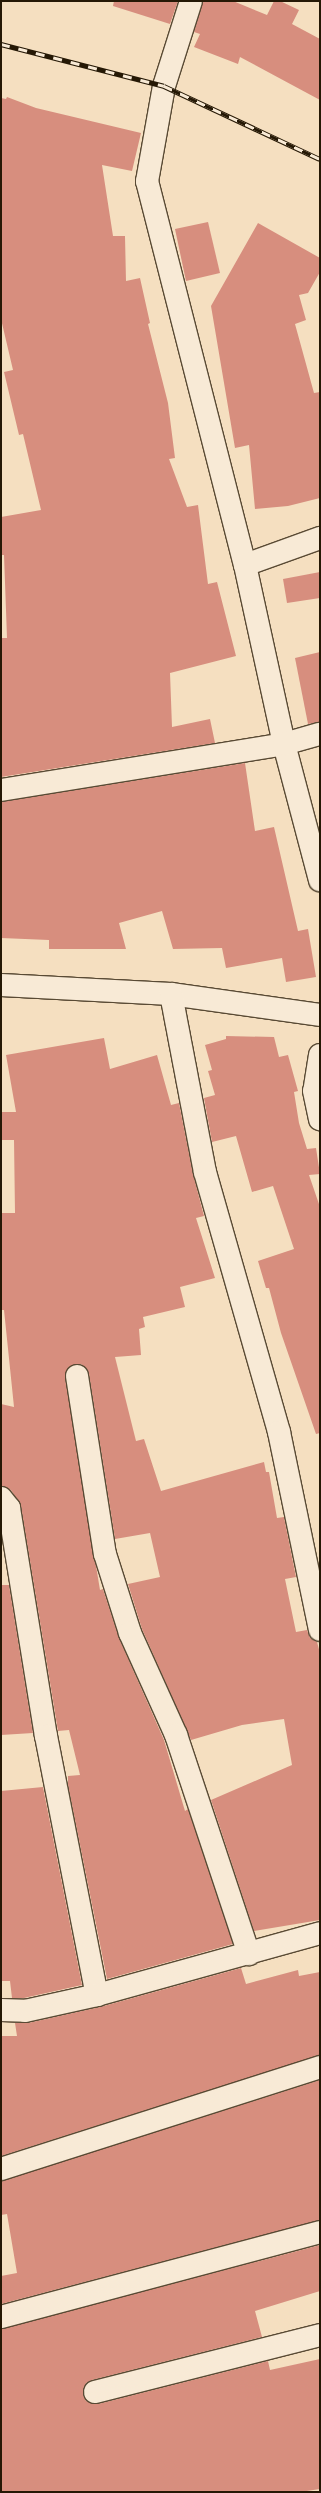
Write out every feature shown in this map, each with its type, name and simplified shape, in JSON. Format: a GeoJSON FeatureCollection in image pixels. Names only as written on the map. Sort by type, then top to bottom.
{"type":"FeatureCollection","features":[{"type":"Feature","properties":{"kind":"street"},"geometry":{"type":"LineString","coordinates":[[191,1],[164,86],[147,181],[245,565],[284,744],[320,880]]}},
{"type":"Feature","properties":{"kind":"street"},"geometry":{"type":"LineString","coordinates":[[245,565],[320,538]]}},
{"type":"Feature","properties":{"kind":"street"},"geometry":{"type":"LineString","coordinates":[[1,790],[284,744],[320,734]]}},
{"type":"Feature","properties":{"kind":"street"},"geometry":{"type":"LineString","coordinates":[[1,986],[171,994],[320,1015]]}},
{"type":"Feature","properties":{"kind":"street"},"geometry":{"type":"LineString","coordinates":[[171,994],[205,1172],[279,1432],[320,1630]]}},
{"type":"Feature","properties":{"kind":"street"},"geometry":{"type":"LineString","coordinates":[[320,1055],[314,1091],[320,1120]]}},
{"type":"Feature","properties":{"kind":"street"},"geometry":{"type":"LineString","coordinates":[[77,1376],[105,1554],[130,1633],[176,1735],[249,1954]]}},
{"type":"Feature","properties":{"kind":"street"},"geometry":{"type":"LineString","coordinates":[[1,1498],[9,1508],[46,1736],[97,1995]]}},
{"type":"Feature","properties":{"kind":"street"},"geometry":{"type":"LineString","coordinates":[[1,2010],[24,2011],[97,1995],[249,1954],[320,1933]]}},
{"type":"Feature","properties":{"kind":"street"},"geometry":{"type":"LineString","coordinates":[[1,2169],[320,2067]]}},
{"type":"Feature","properties":{"kind":"street"},"geometry":{"type":"LineString","coordinates":[[1,2317],[320,2232]]}},
{"type":"Feature","properties":{"kind":"street"},"geometry":{"type":"LineString","coordinates":[[95,2392],[320,2335]]}},
{"type":"Feature","properties":{"kind":"building"},"geometry":{"type":"Polygon","coordinates":[[[114,1],[178,1],[170,24],[113,6],[114,1]]]}},
{"type":"Feature","properties":{"kind":"building"},"geometry":{"type":"Polygon","coordinates":[[[203,1],[233,1],[267,15],[274,1],[280,1],[299,10],[292,24],[320,39],[320,100],[240,57],[238,64],[194,47],[200,34],[194,32],[203,1]]]}},
{"type":"Feature","properties":{"kind":"building"},"geometry":{"type":"Polygon","coordinates":[[[7,97],[36,108],[141,133],[132,171],[102,165],[113,236],[125,236],[126,281],[140,278],[150,323],[148,324],[168,403],[175,458],[169,459],[187,507],[198,505],[208,584],[217,582],[236,656],[170,673],[172,727],[210,719],[215,743],[1,777],[1,638],[7,638],[4,555],[1,555],[1,517],[41,510],[23,434],[19,435],[4,372],[13,370],[1,319],[1,98],[6,99],[7,97]]]}},
{"type":"Feature","properties":{"kind":"building"},"geometry":{"type":"Polygon","coordinates":[[[208,222],[220,273],[186,281],[175,229],[208,222]]]}},
{"type":"Feature","properties":{"kind":"building"},"geometry":{"type":"Polygon","coordinates":[[[258,223],[320,258],[320,272],[308,293],[299,295],[306,320],[295,324],[314,393],[320,392],[320,498],[288,506],[255,509],[249,445],[235,448],[211,306],[258,223]]]}},
{"type":"Feature","properties":{"kind":"building"},"geometry":{"type":"Polygon","coordinates":[[[320,572],[320,598],[287,603],[283,579],[320,572]]]}},
{"type":"Feature","properties":{"kind":"building"},"geometry":{"type":"Polygon","coordinates":[[[320,652],[320,722],[308,724],[295,658],[320,652]]]}},
{"type":"Feature","properties":{"kind":"building"},"geometry":{"type":"Polygon","coordinates":[[[245,763],[255,831],[274,827],[298,931],[308,929],[316,977],[286,982],[282,958],[226,968],[222,948],[173,949],[162,911],[119,923],[126,949],[49,949],[49,940],[1,938],[1,802],[245,763]]]}},
{"type":"Feature","properties":{"kind":"building"},"geometry":{"type":"Polygon","coordinates":[[[226,1036],[274,1037],[279,1057],[288,1055],[298,1091],[294,1092],[299,1123],[307,1149],[316,1148],[320,1174],[309,1175],[320,1207],[320,1433],[316,1434],[281,1333],[269,1288],[266,1288],[258,1261],[294,1249],[273,1186],[252,1192],[236,1136],[212,1142],[204,1098],[215,1095],[208,1071],[212,1070],[205,1045],[226,1039],[226,1036]]]}},
{"type":"Feature","properties":{"kind":"building"},"geometry":{"type":"Polygon","coordinates":[[[104,1038],[110,1069],[157,1055],[171,1105],[179,1103],[193,1174],[204,1216],[196,1218],[215,1278],[180,1287],[185,1307],[143,1317],[145,1327],[139,1329],[141,1355],[115,1357],[136,1441],[144,1439],[161,1491],[264,1462],[266,1472],[269,1472],[277,1518],[284,1517],[296,1577],[285,1579],[296,1632],[307,1630],[310,1638],[317,1642],[320,1653],[320,1920],[254,1931],[211,1800],[292,1765],[284,1719],[242,1725],[191,1740],[142,1629],[128,1584],[160,1577],[150,1533],[115,1539],[89,1374],[86,1368],[81,1364],[69,1367],[65,1378],[100,1590],[103,1589],[119,1638],[164,1740],[185,1811],[188,1809],[233,1944],[107,1979],[68,1785],[68,1776],[80,1775],[69,1730],[58,1731],[21,1506],[11,1490],[1,1486],[1,1404],[14,1407],[4,1310],[1,1310],[1,1213],[15,1213],[14,1140],[1,1140],[1,1112],[16,1112],[6,1055],[104,1038]]]}},
{"type":"Feature","properties":{"kind":"building"},"geometry":{"type":"Polygon","coordinates":[[[1,1585],[9,1585],[33,1733],[1,1735],[1,1585]]]}},
{"type":"Feature","properties":{"kind":"building"},"geometry":{"type":"Polygon","coordinates":[[[43,1787],[82,1985],[24,1998],[12,1998],[10,1981],[1,1981],[1,1791],[43,1787]]]}},
{"type":"Feature","properties":{"kind":"building"},"geometry":{"type":"Polygon","coordinates":[[[241,1968],[246,1984],[298,1970],[299,1976],[320,1972],[320,2055],[1,2156],[1,2036],[17,2036],[15,2023],[28,2023],[100,2007],[241,1968]]]}},
{"type":"Feature","properties":{"kind":"building"},"geometry":{"type":"Polygon","coordinates":[[[320,2080],[320,2220],[1,2304],[1,2276],[17,2273],[7,2214],[1,2215],[1,2181],[320,2080]]]}},
{"type":"Feature","properties":{"kind":"building"},"geometry":{"type":"Polygon","coordinates":[[[320,2245],[320,2291],[255,2311],[262,2337],[92,2380],[86,2383],[83,2395],[86,2401],[98,2404],[268,2361],[270,2370],[320,2359],[320,2489],[300,2492],[1,2492],[1,2329],[320,2245]]]}},
{"type":"Feature","properties":{"kind":"railway"},"geometry":{"type":"LineString","coordinates":[[1,44],[164,86],[320,159]]}}]}
